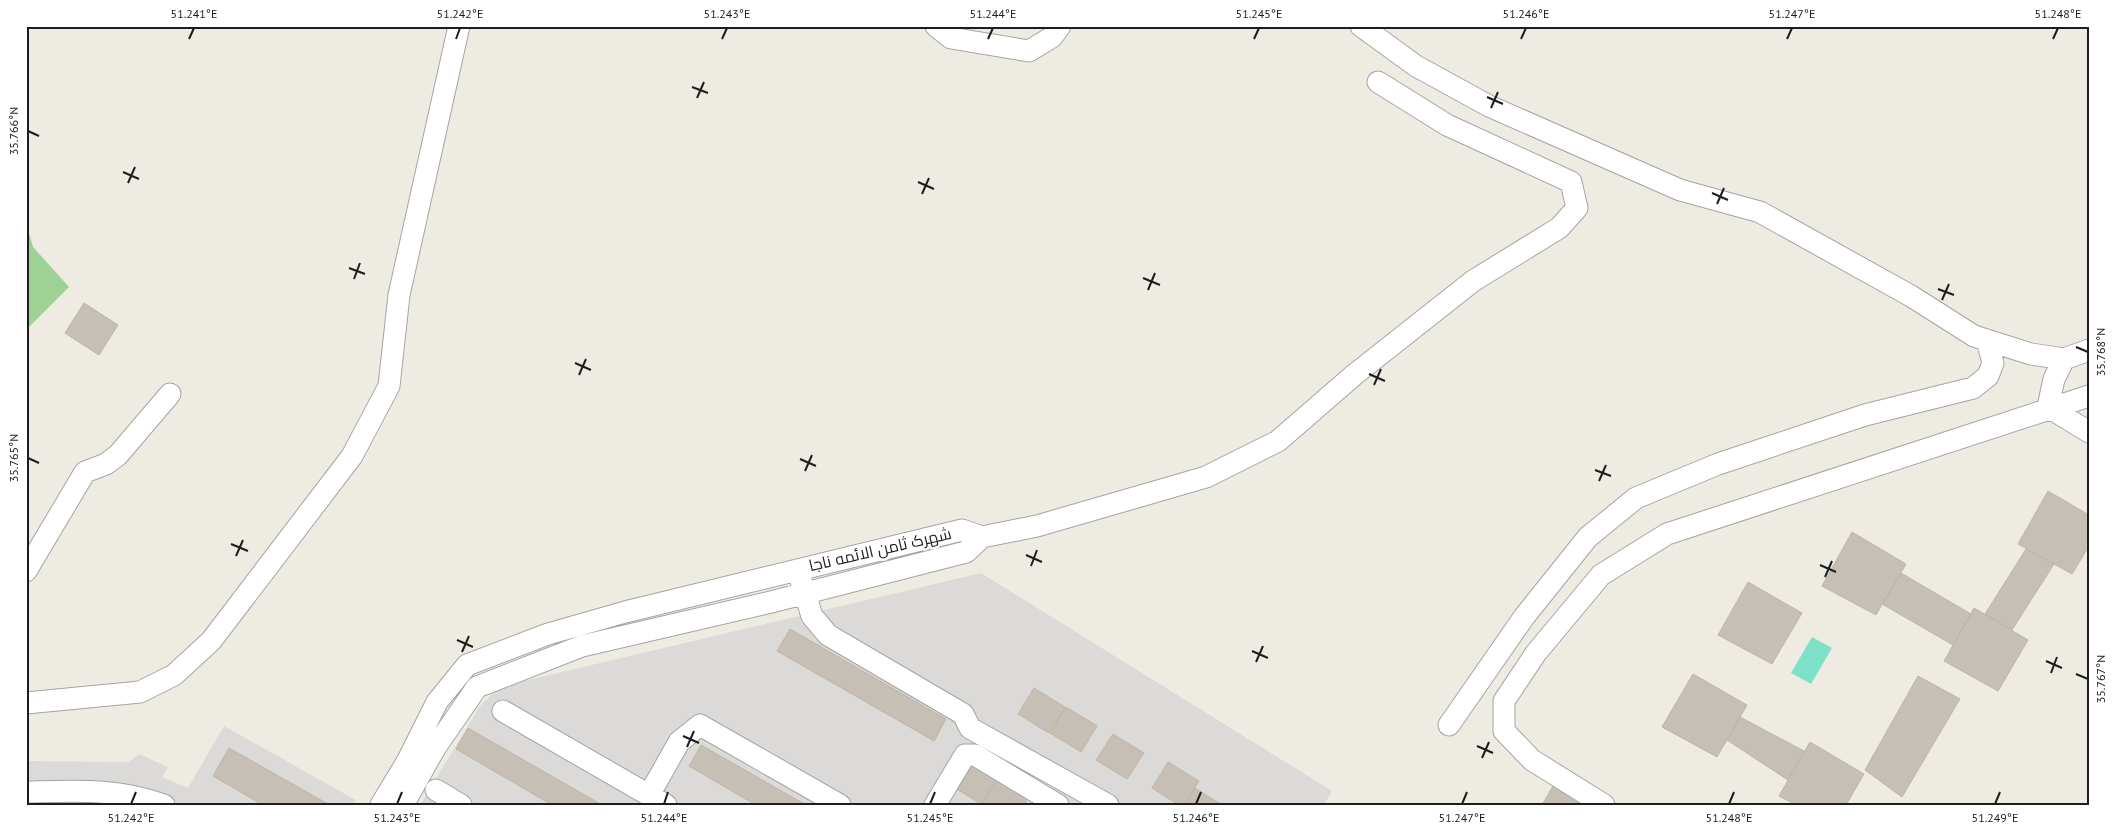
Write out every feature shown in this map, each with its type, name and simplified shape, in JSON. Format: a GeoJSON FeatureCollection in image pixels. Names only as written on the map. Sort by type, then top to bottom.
{"type":"FeatureCollection","features":[{"type":"Feature","properties":{"kind":"street"},"geometry":{"type":"LineString","coordinates":[[26,703],[140,692],[174,675],[211,641],[352,456],[389,386],[400,295],[459,26]]}},
{"type":"Feature","properties":{"kind":"street"},"geometry":{"type":"LineString","coordinates":[[936,26],[951,38],[1029,51],[1052,38],[1060,26]]}},
{"type":"Feature","properties":{"kind":"street"},"geometry":{"type":"LineString","coordinates":[[1361,26],[1416,66],[1489,106],[1680,190],[1760,212],[1911,296],[1974,336],[2031,354],[2064,359],[2089,350]]}},
{"type":"Feature","properties":{"kind":"street"},"geometry":{"type":"LineString","coordinates":[[982,537],[1037,526],[1206,478],[1278,440],[1354,375],[1473,281],[1559,228],[1577,208],[1571,182],[1447,125],[1378,82]]}},
{"type":"Feature","properties":{"kind":"street"},"geometry":{"type":"LineString","coordinates":[[1449,725],[1524,617],[1588,537],[1636,498],[1718,464],[1865,415],[1973,388],[1988,376],[1993,363],[1987,340]]}},
{"type":"Feature","properties":{"kind":"street"},"geometry":{"type":"LineString","coordinates":[[2048,407],[2054,379],[2064,359]]}},
{"type":"Feature","properties":{"kind":"street"},"geometry":{"type":"LineString","coordinates":[[26,571],[85,472],[106,464],[118,455],[170,394]]}},
{"type":"Feature","properties":{"kind":"street"},"geometry":{"type":"LineString","coordinates":[[1604,805],[1532,760],[1504,732],[1504,701],[1536,653],[1601,575],[1667,534],[2048,407],[2089,396]]}},
{"type":"Feature","properties":{"kind":"street"},"geometry":{"type":"LineString","coordinates":[[2048,407],[2089,432]]}},
{"type":"Feature","properties":{"kind":"street","name":"شهرک ثامن الائمه ناجا"},"geometry":{"type":"LineString","coordinates":[[381,805],[421,755],[477,687],[582,646],[805,594],[966,552],[982,537],[962,530],[798,569],[625,612],[562,630],[467,665],[437,702],[421,755],[403,805]]}},
{"type":"Feature","properties":{"kind":"street"},"geometry":{"type":"LineString","coordinates":[[798,569],[812,616],[828,635],[963,714],[970,728],[1108,805]]}},
{"type":"Feature","properties":{"kind":"street"},"geometry":{"type":"LineString","coordinates":[[562,630],[568,652]]}},
{"type":"Feature","properties":{"kind":"street"},"geometry":{"type":"LineString","coordinates":[[503,711],[658,800],[679,742],[700,725],[840,805]]}},
{"type":"Feature","properties":{"kind":"street"},"geometry":{"type":"LineString","coordinates":[[935,805],[965,754],[975,755],[1058,805]]}},
{"type":"Feature","properties":{"kind":"street"},"geometry":{"type":"LineString","coordinates":[[26,792],[102,790],[144,798],[164,805]]}},
{"type":"Feature","properties":{"kind":"street"},"geometry":{"type":"LineString","coordinates":[[436,790],[461,805]]}},
{"type":"Feature","properties":{"kind":"shaded area"},"geometry":{"type":"Polygon","coordinates":[[[981,573],[1332,791],[1324,805],[420,805],[480,706],[499,687],[981,573]]]}},
{"type":"Feature","properties":{"kind":"shaded area"},"geometry":{"type":"Polygon","coordinates":[[[224,726],[356,800],[354,805],[26,805],[26,761],[129,762],[139,754],[168,767],[162,777],[188,788],[224,726]]]}},
{"type":"Feature","properties":{"kind":"green space"},"geometry":{"type":"Polygon","coordinates":[[[26,222],[33,247],[69,287],[26,330],[26,222]]]}},
{"type":"Feature","properties":{"kind":"green space"},"geometry":{"type":"Polygon","coordinates":[[[1812,637],[1832,648],[1811,684],[1791,673],[1812,637]]]}},
{"type":"Feature","properties":{"kind":"building"},"geometry":{"type":"Polygon","coordinates":[[[84,303],[118,325],[99,355],[65,333],[84,303]]]}},
{"type":"Feature","properties":{"kind":"building"},"geometry":{"type":"Polygon","coordinates":[[[2048,491],[2089,515],[2089,546],[2072,574],[2018,544],[2048,491]]]}},
{"type":"Feature","properties":{"kind":"building"},"geometry":{"type":"Polygon","coordinates":[[[1852,532],[1906,564],[1876,615],[1822,586],[1852,532]]]}},
{"type":"Feature","properties":{"kind":"building"},"geometry":{"type":"Polygon","coordinates":[[[2026,549],[2054,564],[2012,630],[1985,614],[2026,549]]]}},
{"type":"Feature","properties":{"kind":"building"},"geometry":{"type":"Polygon","coordinates":[[[1901,573],[1971,614],[1953,645],[1882,604],[1901,573]]]}},
{"type":"Feature","properties":{"kind":"building"},"geometry":{"type":"Polygon","coordinates":[[[1748,582],[1802,613],[1772,664],[1718,635],[1748,582]]]}},
{"type":"Feature","properties":{"kind":"building"},"geometry":{"type":"Polygon","coordinates":[[[1974,608],[2028,640],[1998,691],[1944,661],[1974,608]]]}},
{"type":"Feature","properties":{"kind":"building"},"geometry":{"type":"Polygon","coordinates":[[[790,629],[946,719],[934,741],[777,651],[790,629]]]}},
{"type":"Feature","properties":{"kind":"building"},"geometry":{"type":"Polygon","coordinates":[[[1693,674],[1747,705],[1717,757],[1662,727],[1693,674]]]}},
{"type":"Feature","properties":{"kind":"building"},"geometry":{"type":"Polygon","coordinates":[[[1918,676],[1960,699],[1902,797],[1865,770],[1918,676]]]}},
{"type":"Feature","properties":{"kind":"building"},"geometry":{"type":"Polygon","coordinates":[[[1034,688],[1065,707],[1049,733],[1018,714],[1034,688]]]}},
{"type":"Feature","properties":{"kind":"building"},"geometry":{"type":"Polygon","coordinates":[[[1066,707],[1097,726],[1081,752],[1050,733],[1066,707]]]}},
{"type":"Feature","properties":{"kind":"building"},"geometry":{"type":"Polygon","coordinates":[[[1740,717],[1804,751],[1788,780],[1727,740],[1740,717]]]}},
{"type":"Feature","properties":{"kind":"building"},"geometry":{"type":"Polygon","coordinates":[[[468,728],[602,805],[552,805],[456,749],[468,728]]]}},
{"type":"Feature","properties":{"kind":"building"},"geometry":{"type":"Polygon","coordinates":[[[1113,734],[1144,753],[1127,779],[1096,760],[1113,734]]]}},
{"type":"Feature","properties":{"kind":"building"},"geometry":{"type":"Polygon","coordinates":[[[1810,742],[1864,774],[1846,805],[1796,805],[1779,796],[1810,742]]]}},
{"type":"Feature","properties":{"kind":"building"},"geometry":{"type":"Polygon","coordinates":[[[701,745],[806,805],[756,805],[689,766],[701,745]]]}},
{"type":"Feature","properties":{"kind":"building"},"geometry":{"type":"Polygon","coordinates":[[[229,748],[328,805],[263,805],[213,776],[229,748]]]}},
{"type":"Feature","properties":{"kind":"building"},"geometry":{"type":"Polygon","coordinates":[[[966,759],[997,778],[981,804],[950,785],[966,759]]]}},
{"type":"Feature","properties":{"kind":"building"},"geometry":{"type":"Polygon","coordinates":[[[1168,762],[1199,781],[1184,805],[1179,805],[1152,788],[1168,762]]]}},
{"type":"Feature","properties":{"kind":"building"},"geometry":{"type":"Polygon","coordinates":[[[998,778],[1029,797],[1024,805],[982,804],[998,778]]]}},
{"type":"Feature","properties":{"kind":"building"},"geometry":{"type":"Polygon","coordinates":[[[1553,786],[1582,803],[1581,805],[1542,805],[1553,786]]]}},
{"type":"Feature","properties":{"kind":"building"},"geometry":{"type":"Polygon","coordinates":[[[1195,788],[1222,805],[1185,805],[1195,788]]]}}]}
